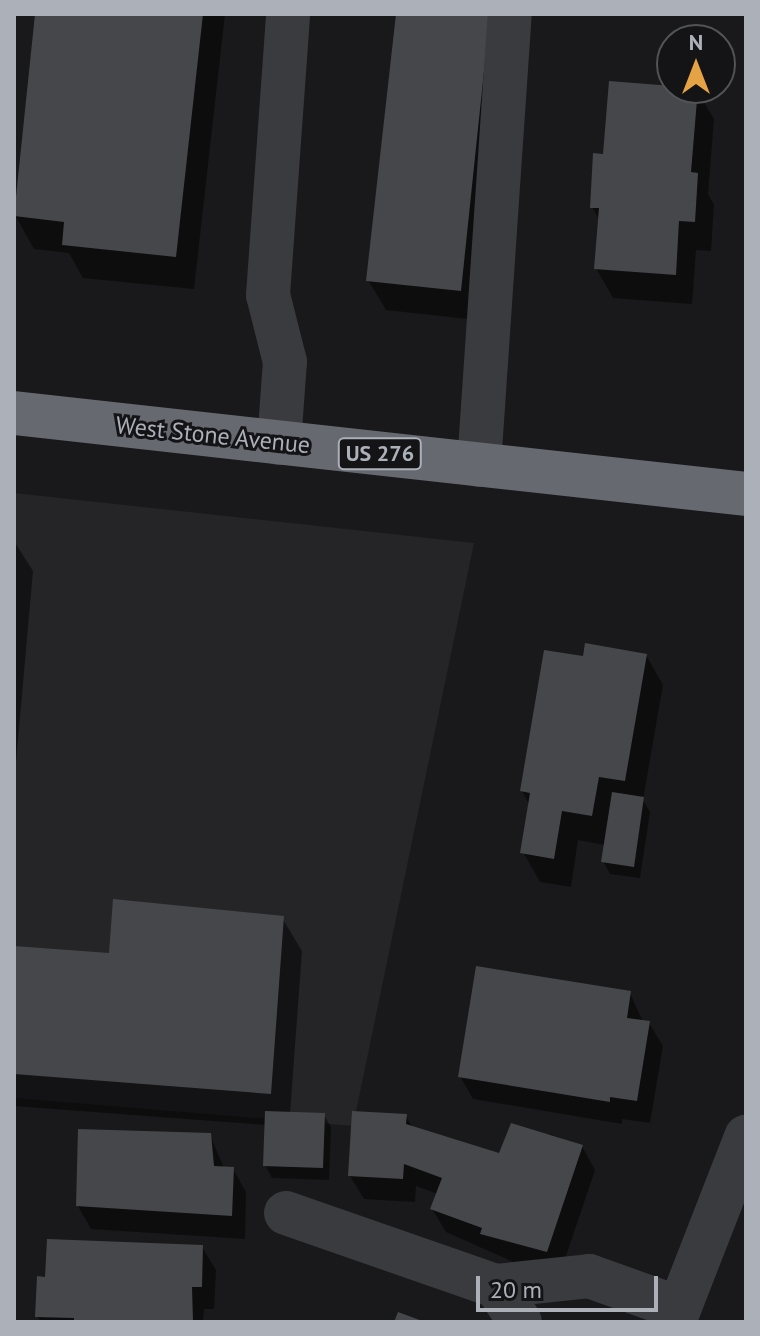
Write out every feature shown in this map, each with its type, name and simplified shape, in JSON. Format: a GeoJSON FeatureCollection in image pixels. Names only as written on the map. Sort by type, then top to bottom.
{"type":"FeatureCollection","features":[{"type":"Feature","properties":{"kind":"highway","name":"West Stone Avenue"},"geometry":{"type":"LineString","coordinates":[[14,413],[746,494]]}},
{"type":"Feature","properties":{"kind":"street"},"geometry":{"type":"LineString","coordinates":[[279,443],[285,362],[268,295],[288,14]]}},
{"type":"Feature","properties":{"kind":"street"},"geometry":{"type":"LineString","coordinates":[[479,465],[510,14]]}},
{"type":"Feature","properties":{"kind":"street"},"geometry":{"type":"LineString","coordinates":[[286,1213],[496,1286],[589,1276],[677,1315],[746,1137]]}},
{"type":"Feature","properties":{"kind":"street"},"geometry":{"type":"LineString","coordinates":[[496,1286],[520,1322]]}},
{"type":"Feature","properties":{"kind":"shaded area"},"geometry":{"type":"Polygon","coordinates":[[[14,493],[474,543],[353,1126],[14,1098],[14,493]]]}},
{"type":"Feature","properties":{"kind":"building"},"geometry":{"type":"Polygon","coordinates":[[[35,14],[203,14],[176,257],[62,245],[64,222],[14,216],[35,14]]]}},
{"type":"Feature","properties":{"kind":"building"},"geometry":{"type":"Polygon","coordinates":[[[396,14],[490,14],[461,291],[366,281],[396,14]]]}},
{"type":"Feature","properties":{"kind":"building"},"geometry":{"type":"Polygon","coordinates":[[[609,81],[656,85],[656,104],[697,104],[691,172],[698,173],[695,222],[679,221],[676,275],[594,269],[599,208],[590,208],[593,153],[603,154],[609,81]]]}},
{"type":"Feature","properties":{"kind":"building"},"geometry":{"type":"Polygon","coordinates":[[[585,643],[647,654],[625,781],[599,777],[592,816],[562,811],[554,859],[520,853],[530,793],[520,791],[544,650],[583,656],[585,643]]]}},
{"type":"Feature","properties":{"kind":"building"},"geometry":{"type":"Polygon","coordinates":[[[612,792],[644,797],[634,867],[601,862],[612,792]]]}},
{"type":"Feature","properties":{"kind":"building"},"geometry":{"type":"Polygon","coordinates":[[[113,899],[284,916],[271,1094],[14,1074],[14,946],[109,953],[113,899]]]}},
{"type":"Feature","properties":{"kind":"building"},"geometry":{"type":"Polygon","coordinates":[[[476,966],[631,991],[627,1018],[650,1021],[637,1101],[610,1097],[610,1102],[458,1077],[476,966]]]}},
{"type":"Feature","properties":{"kind":"building"},"geometry":{"type":"Polygon","coordinates":[[[265,1111],[325,1113],[323,1168],[263,1166],[265,1111]]]}},
{"type":"Feature","properties":{"kind":"building"},"geometry":{"type":"Polygon","coordinates":[[[352,1111],[407,1114],[406,1124],[499,1153],[511,1123],[583,1145],[547,1252],[480,1234],[482,1228],[430,1209],[442,1178],[404,1164],[403,1179],[348,1176],[352,1111]]]}},
{"type":"Feature","properties":{"kind":"building"},"geometry":{"type":"Polygon","coordinates":[[[78,1129],[211,1133],[214,1166],[234,1167],[232,1216],[76,1206],[78,1129]]]}},
{"type":"Feature","properties":{"kind":"building"},"geometry":{"type":"Polygon","coordinates":[[[47,1239],[203,1245],[202,1287],[192,1287],[193,1321],[74,1322],[74,1318],[35,1317],[37,1276],[45,1277],[47,1239]]]}},
{"type":"Feature","properties":{"kind":"building"},"geometry":{"type":"Polygon","coordinates":[[[398,1312],[425,1322],[394,1322],[398,1312]]]}}]}
